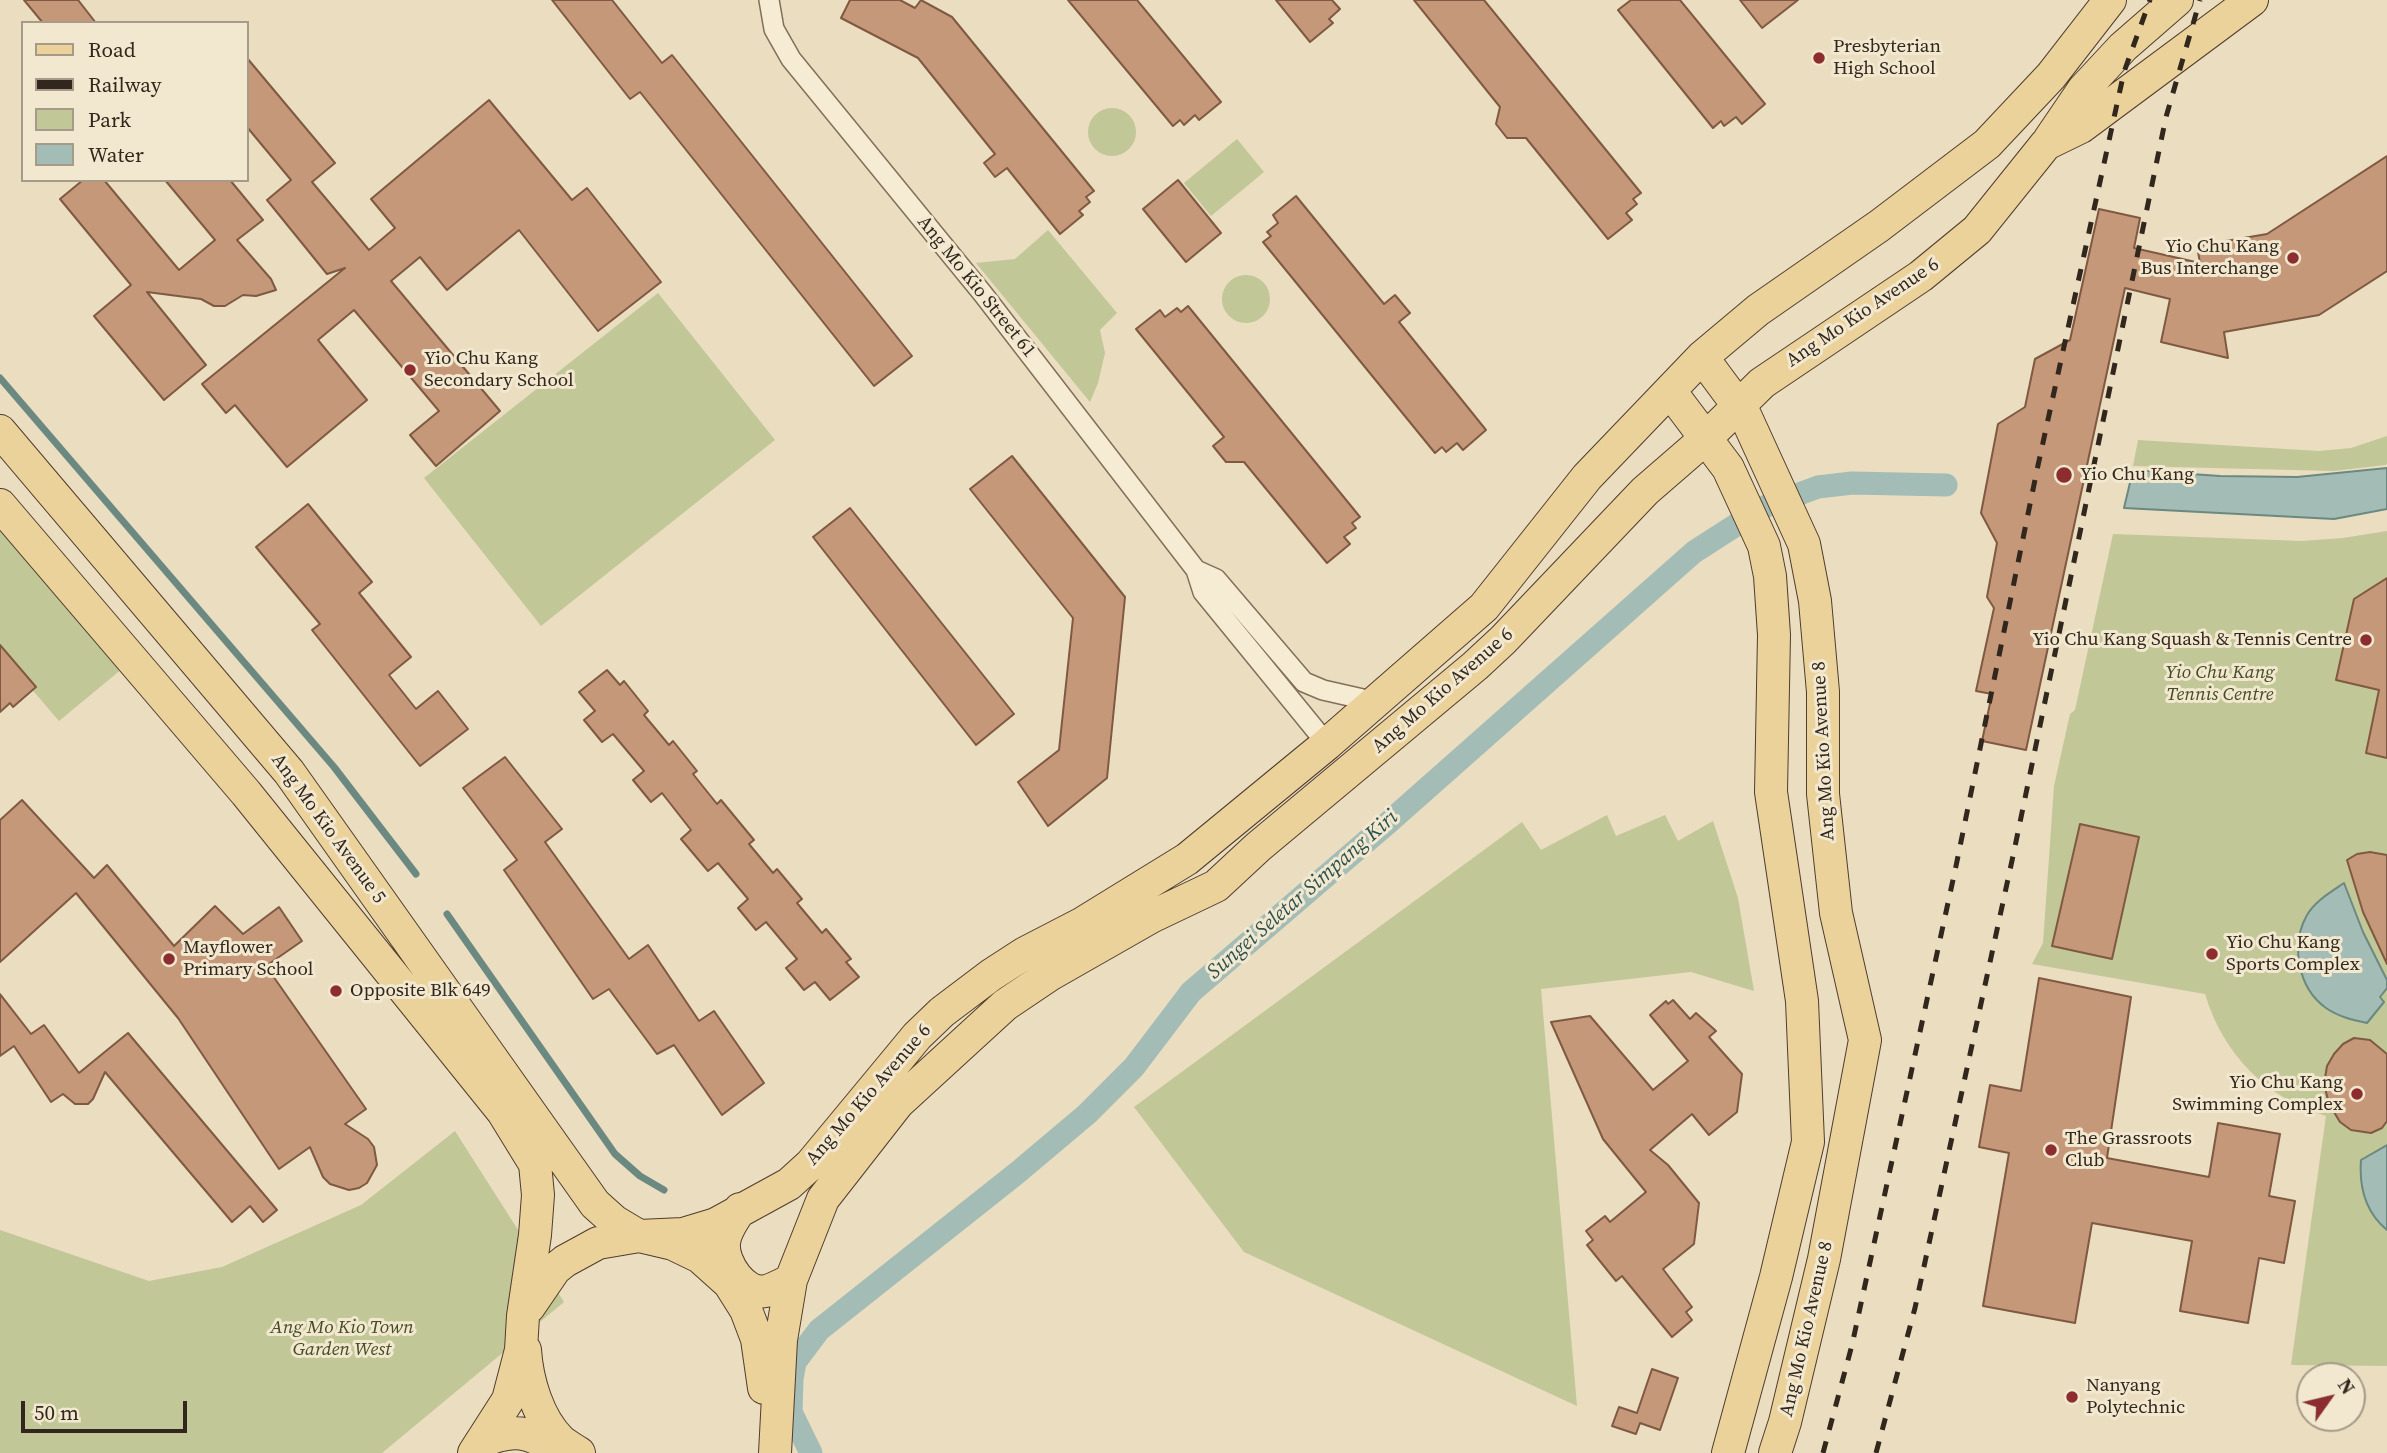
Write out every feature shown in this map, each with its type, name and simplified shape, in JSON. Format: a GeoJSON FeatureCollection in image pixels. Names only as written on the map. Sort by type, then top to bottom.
{"type":"FeatureCollection","features":[{"type":"Feature","properties":{"kind":"main road","name":"Ang Mo Kio Avenue 6"},"geometry":{"type":"LineString","coordinates":[[523,1316],[546,1281],[565,1261],[598,1243],[639,1236],[682,1234],[716,1224],[789,1184],[811,1164],[917,1036],[942,1012],[1013,960],[1083,923],[1187,859],[1327,744],[1484,607],[1587,477],[1702,357],[1758,310],[1879,226],[1987,144],[2051,76],[2110,0]]}},
{"type":"Feature","properties":{"kind":"main road"},"geometry":{"type":"LineString","coordinates":[[2051,76],[2148,0]]}},
{"type":"Feature","properties":{"kind":"main road"},"geometry":{"type":"LineString","coordinates":[[2046,144],[2083,90],[2123,47],[2177,0]]}},
{"type":"Feature","properties":{"kind":"main road","name":"Ang Mo Kio Avenue 6"},"geometry":{"type":"LineString","coordinates":[[774,1453],[781,1340],[791,1280],[823,1199],[898,1103],[1005,1005],[1051,974],[1151,917],[1216,886],[1258,847],[1475,666],[1512,631],[1645,491],[1705,439],[1762,383],[1921,276],[1977,230],[2046,144],[2081,127],[2252,0]]}},
{"type":"Feature","properties":{"kind":"main road","name":"Ang Mo Kio Avenue 8"},"geometry":{"type":"LineString","coordinates":[[1702,357],[1739,404],[1804,544],[1815,601],[1823,692],[1823,794],[1836,913],[1865,1040],[1824,1259],[1785,1422],[1775,1453]]}},
{"type":"Feature","properties":{"kind":"main road"},"geometry":{"type":"LineString","coordinates":[[1670,391],[1728,468],[1764,546],[1770,576],[1774,635],[1771,792],[1802,1002],[1808,1142],[1776,1278],[1728,1453]]}},
{"type":"Feature","properties":{"kind":"main road","name":"Ang Mo Kio Avenue 5"},"geometry":{"type":"LineString","coordinates":[[0,431],[289,772],[595,1204],[614,1221],[639,1236]]}},
{"type":"Feature","properties":{"kind":"main road","name":"Ang Mo Kio Avenue 5"},"geometry":{"type":"LineString","coordinates":[[0,505],[246,793],[503,1111],[535,1164],[538,1195],[535,1235],[523,1316]]}},
{"type":"Feature","properties":{"kind":"main road"},"geometry":{"type":"LineString","coordinates":[[426,1019],[452,1001]]}},
{"type":"Feature","properties":{"kind":"main road"},"geometry":{"type":"LineString","coordinates":[[578,1181],[640,1214],[672,1219],[740,1209]]}},
{"type":"Feature","properties":{"kind":"main road"},"geometry":{"type":"LineString","coordinates":[[740,1209],[727,1231],[724,1246],[739,1281],[764,1292],[791,1280]]}},
{"type":"Feature","properties":{"kind":"main road"},"geometry":{"type":"LineString","coordinates":[[639,1236],[673,1244],[700,1257],[729,1283],[746,1310],[757,1339],[774,1453]]}},
{"type":"Feature","properties":{"kind":"main road"},"geometry":{"type":"LineString","coordinates":[[478,1447],[508,1400],[521,1350],[523,1316]]}},
{"type":"Feature","properties":{"kind":"main road"},"geometry":{"type":"LineString","coordinates":[[523,1316],[527,1370],[541,1413],[560,1440],[579,1453]]}},
{"type":"Feature","properties":{"kind":"main road"},"geometry":{"type":"LineString","coordinates":[[478,1447],[503,1433],[520,1432],[546,1444],[554,1453]]}},
{"type":"Feature","properties":{"kind":"street","name":"Ang Mo Kio Street 61"},"geometry":{"type":"LineString","coordinates":[[769,0],[774,29],[791,59],[983,294],[1196,570],[1203,592],[1327,744]]}},
{"type":"Feature","properties":{"kind":"street","name":"Ang Mo Kio Street 61"},"geometry":{"type":"LineString","coordinates":[[1196,570],[1216,579],[1304,682],[1323,690],[1376,702]]}},
{"type":"Feature","properties":{"kind":"green space"},"geometry":{"type":"Polygon","coordinates":[[[1112,108],[1129,115],[1136,132],[1129,149],[1112,156],[1095,149],[1088,132],[1095,115],[1112,108]]]}},
{"type":"Feature","properties":{"kind":"green space"},"geometry":{"type":"Polygon","coordinates":[[[1237,139],[1264,172],[1211,216],[1184,183],[1237,139]]]}},
{"type":"Feature","properties":{"kind":"green space"},"geometry":{"type":"Polygon","coordinates":[[[1048,230],[1117,313],[1100,330],[1105,353],[1090,402],[976,263],[1015,259],[1048,230]]]}},
{"type":"Feature","properties":{"kind":"green space"},"geometry":{"type":"Polygon","coordinates":[[[1246,275],[1263,282],[1270,299],[1263,316],[1246,323],[1229,316],[1222,299],[1229,282],[1246,275]]]}},
{"type":"Feature","properties":{"kind":"green space"},"geometry":{"type":"Polygon","coordinates":[[[658,293],[775,440],[541,626],[424,478],[658,293]]]}},
{"type":"Feature","properties":{"kind":"green space"},"geometry":{"type":"Polygon","coordinates":[[[2387,436],[2385,465],[2334,471],[2133,466],[2138,440],[2319,451],[2351,448],[2387,436]]]}},
{"type":"Feature","properties":{"kind":"green space"},"geometry":{"type":"Polygon","coordinates":[[[0,527],[123,668],[59,721],[0,652],[0,527]]]}},
{"type":"Feature","properties":{"kind":"green space","name":"Yio Chu Kang Sports Complex"},"geometry":{"type":"Polygon","coordinates":[[[2387,531],[2387,1366],[2366,1366],[2366,1362],[2296,1362],[2296,1365],[2291,1365],[2326,1116],[2284,1098],[2250,1071],[2223,1036],[2205,994],[2032,964],[2043,943],[2054,786],[2070,714],[2075,710],[2113,534],[2302,541],[2387,531]]]}},
{"type":"Feature","properties":{"kind":"green space"},"geometry":{"type":"Polygon","coordinates":[[[1607,815],[1616,836],[1665,815],[1678,841],[1713,821],[1738,898],[1754,991],[1691,972],[1541,989],[1577,1406],[1244,1252],[1134,1107],[1522,822],[1541,850],[1607,815]]]}},
{"type":"Feature","properties":{"kind":"green space","name":"Ang Mo Kio Town Garden West"},"geometry":{"type":"Polygon","coordinates":[[[455,1131],[564,1302],[382,1453],[0,1453],[0,1230],[149,1281],[222,1267],[361,1205],[455,1131]]]}},
{"type":"Feature","properties":{"kind":"water"},"geometry":{"type":"Polygon","coordinates":[[[2387,468],[2387,509],[2334,519],[2124,508],[2133,470],[2220,476],[2297,477],[2387,468]]]}},
{"type":"Feature","properties":{"kind":"water"},"geometry":{"type":"Polygon","coordinates":[[[2344,883],[2363,932],[2387,980],[2387,988],[2380,997],[2384,1002],[2367,1023],[2341,1016],[2326,1008],[2309,989],[2300,965],[2299,939],[2307,915],[2319,901],[2344,883]]]}},
{"type":"Feature","properties":{"kind":"water"},"geometry":{"type":"Polygon","coordinates":[[[2387,1145],[2387,1230],[2373,1215],[2365,1198],[2361,1160],[2387,1145]]]}},
{"type":"Feature","properties":{"kind":"building"},"geometry":{"type":"Polygon","coordinates":[[[24,0],[78,0],[94,21],[41,21],[24,0]]]}},
{"type":"Feature","properties":{"kind":"building"},"geometry":{"type":"Polygon","coordinates":[[[552,0],[612,0],[662,63],[672,55],[912,356],[874,386],[640,92],[630,99],[552,0]]]}},
{"type":"Feature","properties":{"kind":"building"},"geometry":{"type":"Polygon","coordinates":[[[850,0],[900,0],[915,8],[921,0],[952,17],[1094,191],[1086,197],[1090,202],[1079,211],[1083,215],[1060,234],[1007,168],[995,177],[984,163],[995,154],[918,58],[841,18],[850,0]]]}},
{"type":"Feature","properties":{"kind":"building"},"geometry":{"type":"Polygon","coordinates":[[[1068,0],[1137,0],[1221,102],[1199,120],[1195,115],[1184,125],[1180,120],[1173,126],[1068,0]]]}},
{"type":"Feature","properties":{"kind":"building"},"geometry":{"type":"Polygon","coordinates":[[[1276,0],[1332,0],[1340,9],[1329,19],[1333,23],[1310,42],[1276,0]]]}},
{"type":"Feature","properties":{"kind":"building"},"geometry":{"type":"Polygon","coordinates":[[[1414,0],[1484,0],[1641,193],[1633,199],[1637,204],[1626,213],[1632,220],[1608,239],[1526,138],[1507,138],[1496,124],[1500,107],[1414,0]]]}},
{"type":"Feature","properties":{"kind":"building"},"geometry":{"type":"Polygon","coordinates":[[[1631,0],[1680,0],[1765,104],[1742,124],[1736,117],[1724,126],[1721,121],[1713,128],[1618,10],[1631,0]]]}},
{"type":"Feature","properties":{"kind":"building"},"geometry":{"type":"Polygon","coordinates":[[[1740,0],[1798,0],[1762,28],[1740,0]]]}},
{"type":"Feature","properties":{"kind":"building"},"geometry":{"type":"Polygon","coordinates":[[[248,59],[335,163],[312,182],[369,250],[395,228],[371,199],[489,100],[572,200],[587,188],[661,282],[598,331],[519,230],[447,290],[420,257],[391,281],[500,411],[436,466],[410,435],[439,411],[354,310],[318,340],[367,400],[287,467],[235,405],[226,413],[202,384],[345,268],[327,274],[267,200],[291,180],[248,128],[248,59]]]}},
{"type":"Feature","properties":{"kind":"building"},"geometry":{"type":"Polygon","coordinates":[[[2387,156],[2387,271],[2319,315],[2224,332],[2228,358],[2161,342],[2170,299],[2125,288],[2026,750],[1982,741],[1992,694],[1976,691],[1994,608],[1987,597],[1997,543],[1981,513],[1998,424],[2025,407],[2035,359],[2070,340],[2099,209],[2140,218],[2134,248],[2200,263],[2197,246],[2267,234],[2387,156]]]}},
{"type":"Feature","properties":{"kind":"building"},"geometry":{"type":"Polygon","coordinates":[[[1178,180],[1221,233],[1186,262],[1143,209],[1178,180]]]}},
{"type":"Feature","properties":{"kind":"building"},"geometry":{"type":"Polygon","coordinates":[[[81,182],[106,182],[179,270],[215,240],[167,182],[232,182],[263,220],[237,240],[271,279],[276,290],[256,296],[243,295],[225,306],[214,306],[201,299],[147,292],[206,365],[164,400],[94,316],[131,285],[60,199],[81,182]]]}},
{"type":"Feature","properties":{"kind":"building"},"geometry":{"type":"Polygon","coordinates":[[[1296,196],[1384,304],[1395,295],[1410,313],[1399,322],[1486,430],[1463,450],[1457,443],[1446,452],[1442,447],[1435,453],[1263,242],[1271,236],[1267,232],[1278,223],[1273,215],[1296,196]]]}},
{"type":"Feature","properties":{"kind":"building"},"geometry":{"type":"Polygon","coordinates":[[[1188,306],[1360,517],[1352,523],[1356,528],[1344,537],[1350,544],[1327,563],[1244,462],[1226,462],[1213,446],[1224,437],[1136,329],[1160,310],[1165,317],[1177,308],[1181,312],[1188,306]]]}},
{"type":"Feature","properties":{"kind":"building"},"geometry":{"type":"Polygon","coordinates":[[[1012,456],[1125,597],[1107,778],[1048,826],[1018,782],[1059,750],[1073,618],[970,489],[1012,456]]]}},
{"type":"Feature","properties":{"kind":"building"},"geometry":{"type":"Polygon","coordinates":[[[308,504],[372,582],[359,593],[411,657],[389,675],[416,709],[438,691],[468,729],[420,766],[312,630],[320,624],[256,547],[308,504]]]}},
{"type":"Feature","properties":{"kind":"building"},"geometry":{"type":"Polygon","coordinates":[[[850,508],[1014,714],[976,745],[813,537],[850,508]]]}},
{"type":"Feature","properties":{"kind":"building","name":"Yio Chu Kang Squash & Tennis Centre"},"geometry":{"type":"Polygon","coordinates":[[[2387,578],[2387,758],[2366,753],[2379,690],[2336,680],[2354,599],[2387,578]]]}},
{"type":"Feature","properties":{"kind":"building"},"geometry":{"type":"Polygon","coordinates":[[[0,645],[36,687],[13,707],[10,703],[0,712],[0,645]]]}},
{"type":"Feature","properties":{"kind":"building"},"geometry":{"type":"Polygon","coordinates":[[[607,670],[620,685],[624,681],[648,711],[644,715],[669,745],[673,741],[697,771],[693,774],[717,804],[721,800],[754,840],[749,844],[773,873],[777,869],[802,899],[797,903],[822,933],[826,929],[851,959],[846,962],[859,977],[830,1000],[815,982],[804,990],[786,968],[797,959],[766,922],[756,930],[738,908],[748,899],[718,863],[708,871],[681,839],[691,830],[662,793],[651,802],[633,780],[644,771],[613,734],[602,742],[584,720],[595,711],[579,692],[607,670]]]}},
{"type":"Feature","properties":{"kind":"building"},"geometry":{"type":"Polygon","coordinates":[[[505,757],[562,829],[545,842],[629,959],[648,945],[699,1021],[714,1011],[764,1083],[722,1115],[674,1045],[657,1054],[609,989],[593,999],[504,870],[517,860],[463,788],[505,757]]]}},
{"type":"Feature","properties":{"kind":"building"},"geometry":{"type":"Polygon","coordinates":[[[22,800],[94,878],[107,865],[174,946],[215,906],[243,934],[279,907],[302,941],[266,966],[366,1109],[345,1124],[368,1139],[374,1147],[377,1165],[367,1183],[349,1190],[330,1184],[323,1177],[310,1147],[279,1169],[178,1018],[76,893],[0,962],[0,820],[22,800]]]}},
{"type":"Feature","properties":{"kind":"building"},"geometry":{"type":"Polygon","coordinates":[[[2080,824],[2139,837],[2112,959],[2052,946],[2080,824]]]}},
{"type":"Feature","properties":{"kind":"building"},"geometry":{"type":"Polygon","coordinates":[[[2370,852],[2387,855],[2387,964],[2363,912],[2347,860],[2357,854],[2370,852]]]}},
{"type":"Feature","properties":{"kind":"building","name":"The Grassroots Club"},"geometry":{"type":"Polygon","coordinates":[[[2039,978],[2131,997],[2107,1158],[2209,1177],[2218,1123],[2280,1134],[2269,1196],[2295,1201],[2284,1263],[2259,1258],[2248,1323],[2180,1311],[2192,1241],[2092,1223],[2075,1323],[1983,1306],[2009,1153],[1979,1147],[1990,1085],[2021,1091],[2039,978]]]}},
{"type":"Feature","properties":{"kind":"building"},"geometry":{"type":"Polygon","coordinates":[[[0,994],[31,1034],[44,1025],[79,1073],[128,1033],[277,1210],[263,1222],[250,1206],[232,1222],[105,1072],[88,1104],[75,1104],[63,1094],[51,1102],[14,1046],[0,1056],[0,994]]]}},
{"type":"Feature","properties":{"kind":"building"},"geometry":{"type":"Polygon","coordinates":[[[1673,1000],[1690,1019],[1696,1013],[1716,1031],[1709,1037],[1742,1074],[1737,1112],[1709,1135],[1692,1114],[1650,1150],[1668,1165],[1699,1203],[1694,1244],[1663,1269],[1692,1307],[1686,1312],[1692,1320],[1672,1337],[1622,1276],[1616,1281],[1587,1245],[1593,1240],[1586,1231],[1605,1216],[1610,1222],[1646,1192],[1603,1139],[1551,1022],[1590,1016],[1653,1090],[1688,1061],[1650,1015],[1666,1001],[1668,1004],[1673,1000]]]}},
{"type":"Feature","properties":{"kind":"building","name":"Yio Chu Kang Swimming Complex"},"geometry":{"type":"Polygon","coordinates":[[[2354,1038],[2370,1040],[2387,1054],[2387,1121],[2382,1128],[2371,1133],[2351,1130],[2340,1122],[2329,1104],[2324,1084],[2327,1066],[2334,1054],[2343,1044],[2354,1038]]]}},
{"type":"Feature","properties":{"kind":"building"},"geometry":{"type":"Polygon","coordinates":[[[1652,1369],[1678,1378],[1660,1430],[1640,1423],[1636,1434],[1612,1426],[1619,1407],[1637,1413],[1652,1369]]]}},
{"type":"Feature","properties":{"kind":"waterway"},"geometry":{"type":"LineString","coordinates":[[0,378],[334,767],[416,874]]}},
{"type":"Feature","properties":{"kind":"waterway","name":"Sungei Seletar Simpang Kiri"},"geometry":{"type":"LineString","coordinates":[[811,1453],[791,1412],[792,1379],[795,1362],[819,1330],[1087,1114],[1134,1067],[1191,992],[1389,822],[1694,552],[1764,507],[1818,487],[1852,483],[1946,485]]}},
{"type":"Feature","properties":{"kind":"waterway"},"geometry":{"type":"LineString","coordinates":[[447,914],[615,1154],[640,1176],[664,1190]]}},
{"type":"Feature","properties":{"kind":"waterway","name":"Sungei Seletar Simpang Kiri"},"geometry":{"type":"LineString","coordinates":[[878,1275],[893,1272]]}},
{"type":"Feature","properties":{"kind":"railway"},"geometry":{"type":"LineString","coordinates":[[1823,1453],[1852,1345],[2124,72],[2150,0]]}},
{"type":"Feature","properties":{"kind":"railway"},"geometry":{"type":"LineString","coordinates":[[1876,1453],[1915,1308],[2013,856],[2166,117],[2200,0]]}},
{"type":"Feature","properties":{"kind":"place","name":"Presbyterian High School"},"geometry":{"type":"Point","coordinates":[1819,58]}},
{"type":"Feature","properties":{"kind":"place","name":"Yio Chu Kang Bus Interchange"},"geometry":{"type":"Point","coordinates":[2293,258]}},
{"type":"Feature","properties":{"kind":"place","name":"Yio Chu Kang Secondary School"},"geometry":{"type":"Point","coordinates":[410,370]}},
{"type":"Feature","properties":{"kind":"place","name":"Yio Chu Kang"},"geometry":{"type":"Point","coordinates":[2064,475]}},
{"type":"Feature","properties":{"kind":"place","name":"Yio Chu Kang Squash & Tennis Centre"},"geometry":{"type":"Point","coordinates":[2366,640]}},
{"type":"Feature","properties":{"kind":"place","name":"Yio Chu Kang Sports Complex"},"geometry":{"type":"Point","coordinates":[2212,954]}},
{"type":"Feature","properties":{"kind":"place","name":"Mayflower Primary School"},"geometry":{"type":"Point","coordinates":[169,959]}},
{"type":"Feature","properties":{"kind":"place","name":"Opposite Blk 649"},"geometry":{"type":"Point","coordinates":[336,991]}},
{"type":"Feature","properties":{"kind":"place","name":"Yio Chu Kang Swimming Complex"},"geometry":{"type":"Point","coordinates":[2357,1094]}},
{"type":"Feature","properties":{"kind":"place","name":"The Grassroots Club"},"geometry":{"type":"Point","coordinates":[2051,1150]}},
{"type":"Feature","properties":{"kind":"place","name":"Nanyang Polytechnic"},"geometry":{"type":"Point","coordinates":[2072,1397]}},
{"type":"Feature","properties":{"kind":"park label","name":"Yio Chu Kang Tennis Centre"},"geometry":{"type":"Point","coordinates":[2220,684]}}]}
